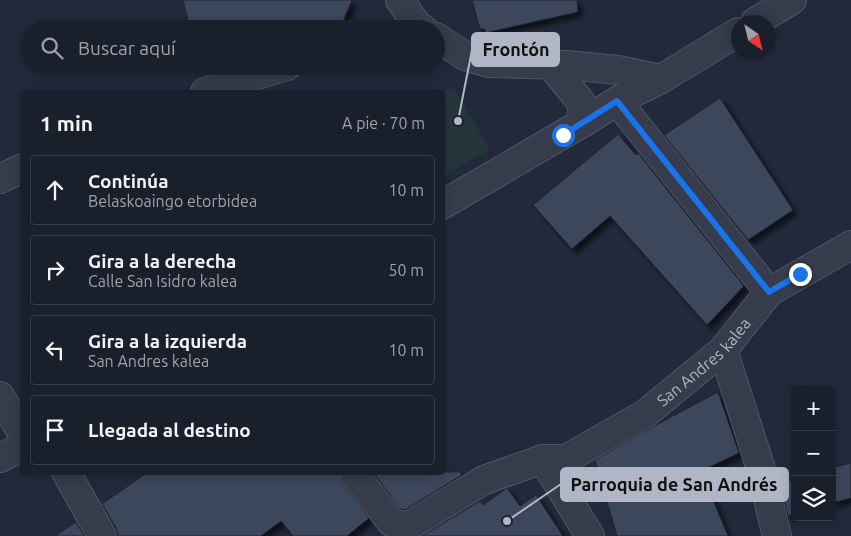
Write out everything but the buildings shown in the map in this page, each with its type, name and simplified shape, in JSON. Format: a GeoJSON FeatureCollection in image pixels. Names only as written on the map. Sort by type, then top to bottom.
{"type":"FeatureCollection","features":[{"type":"Feature","properties":{"kind":"street"},"geometry":{"type":"LineString","coordinates":[[400,0],[414,20]]}},
{"type":"Feature","properties":{"kind":"street"},"geometry":{"type":"LineString","coordinates":[[767,15],[792,0]]}},
{"type":"Feature","properties":{"kind":"street"},"geometry":{"type":"LineString","coordinates":[[445,204],[617,101],[661,78],[731,36]]}},
{"type":"Feature","properties":{"kind":"street"},"geometry":{"type":"LineString","coordinates":[[445,44],[466,56],[489,63],[567,65],[618,70],[661,78]]}},
{"type":"Feature","properties":{"kind":"street"},"geometry":{"type":"LineString","coordinates":[[550,64],[581,102],[584,122]]}},
{"type":"Feature","properties":{"kind":"street"},"geometry":{"type":"LineString","coordinates":[[211,90],[257,75]]}},
{"type":"Feature","properties":{"kind":"street"},"geometry":{"type":"LineString","coordinates":[[617,101],[769,292]]}},
{"type":"Feature","properties":{"kind":"street"},"geometry":{"type":"LineString","coordinates":[[0,179],[20,169]]}},
{"type":"Feature","properties":{"kind":"street","name":"San Andres kalea"},"geometry":{"type":"LineString","coordinates":[[355,475],[391,522],[407,527],[484,480],[544,459],[566,459],[645,414],[723,350],[769,292],[851,244]]}},
{"type":"Feature","properties":{"kind":"street"},"geometry":{"type":"LineString","coordinates":[[723,350],[760,466],[777,536]]}},
{"type":"Feature","properties":{"kind":"street"},"geometry":{"type":"LineString","coordinates":[[0,396],[20,430]]}},
{"type":"Feature","properties":{"kind":"street"},"geometry":{"type":"LineString","coordinates":[[0,458],[20,448]]}},
{"type":"Feature","properties":{"kind":"street"},"geometry":{"type":"LineString","coordinates":[[544,459],[590,536]]}},
{"type":"Feature","properties":{"kind":"street"},"geometry":{"type":"LineString","coordinates":[[68,475],[102,536]]}},
{"type":"Feature","properties":{"kind":"shaded area"},"geometry":{"type":"Polygon","coordinates":[[[453,87],[490,149],[445,175],[445,91],[453,87]]]}},
{"type":"Feature","properties":{"kind":"place","name":"Frontón"},"geometry":{"type":"Point","coordinates":[458,121]}},
{"type":"Feature","properties":{"kind":"place","name":"Parroquia de San Andrés"},"geometry":{"type":"Point","coordinates":[507,521]}},
{"type":"Feature","properties":{"kind":"route"},"geometry":{"type":"LineString","coordinates":[[563,135],[617,101],[769,292],[800,274]]}}]}
